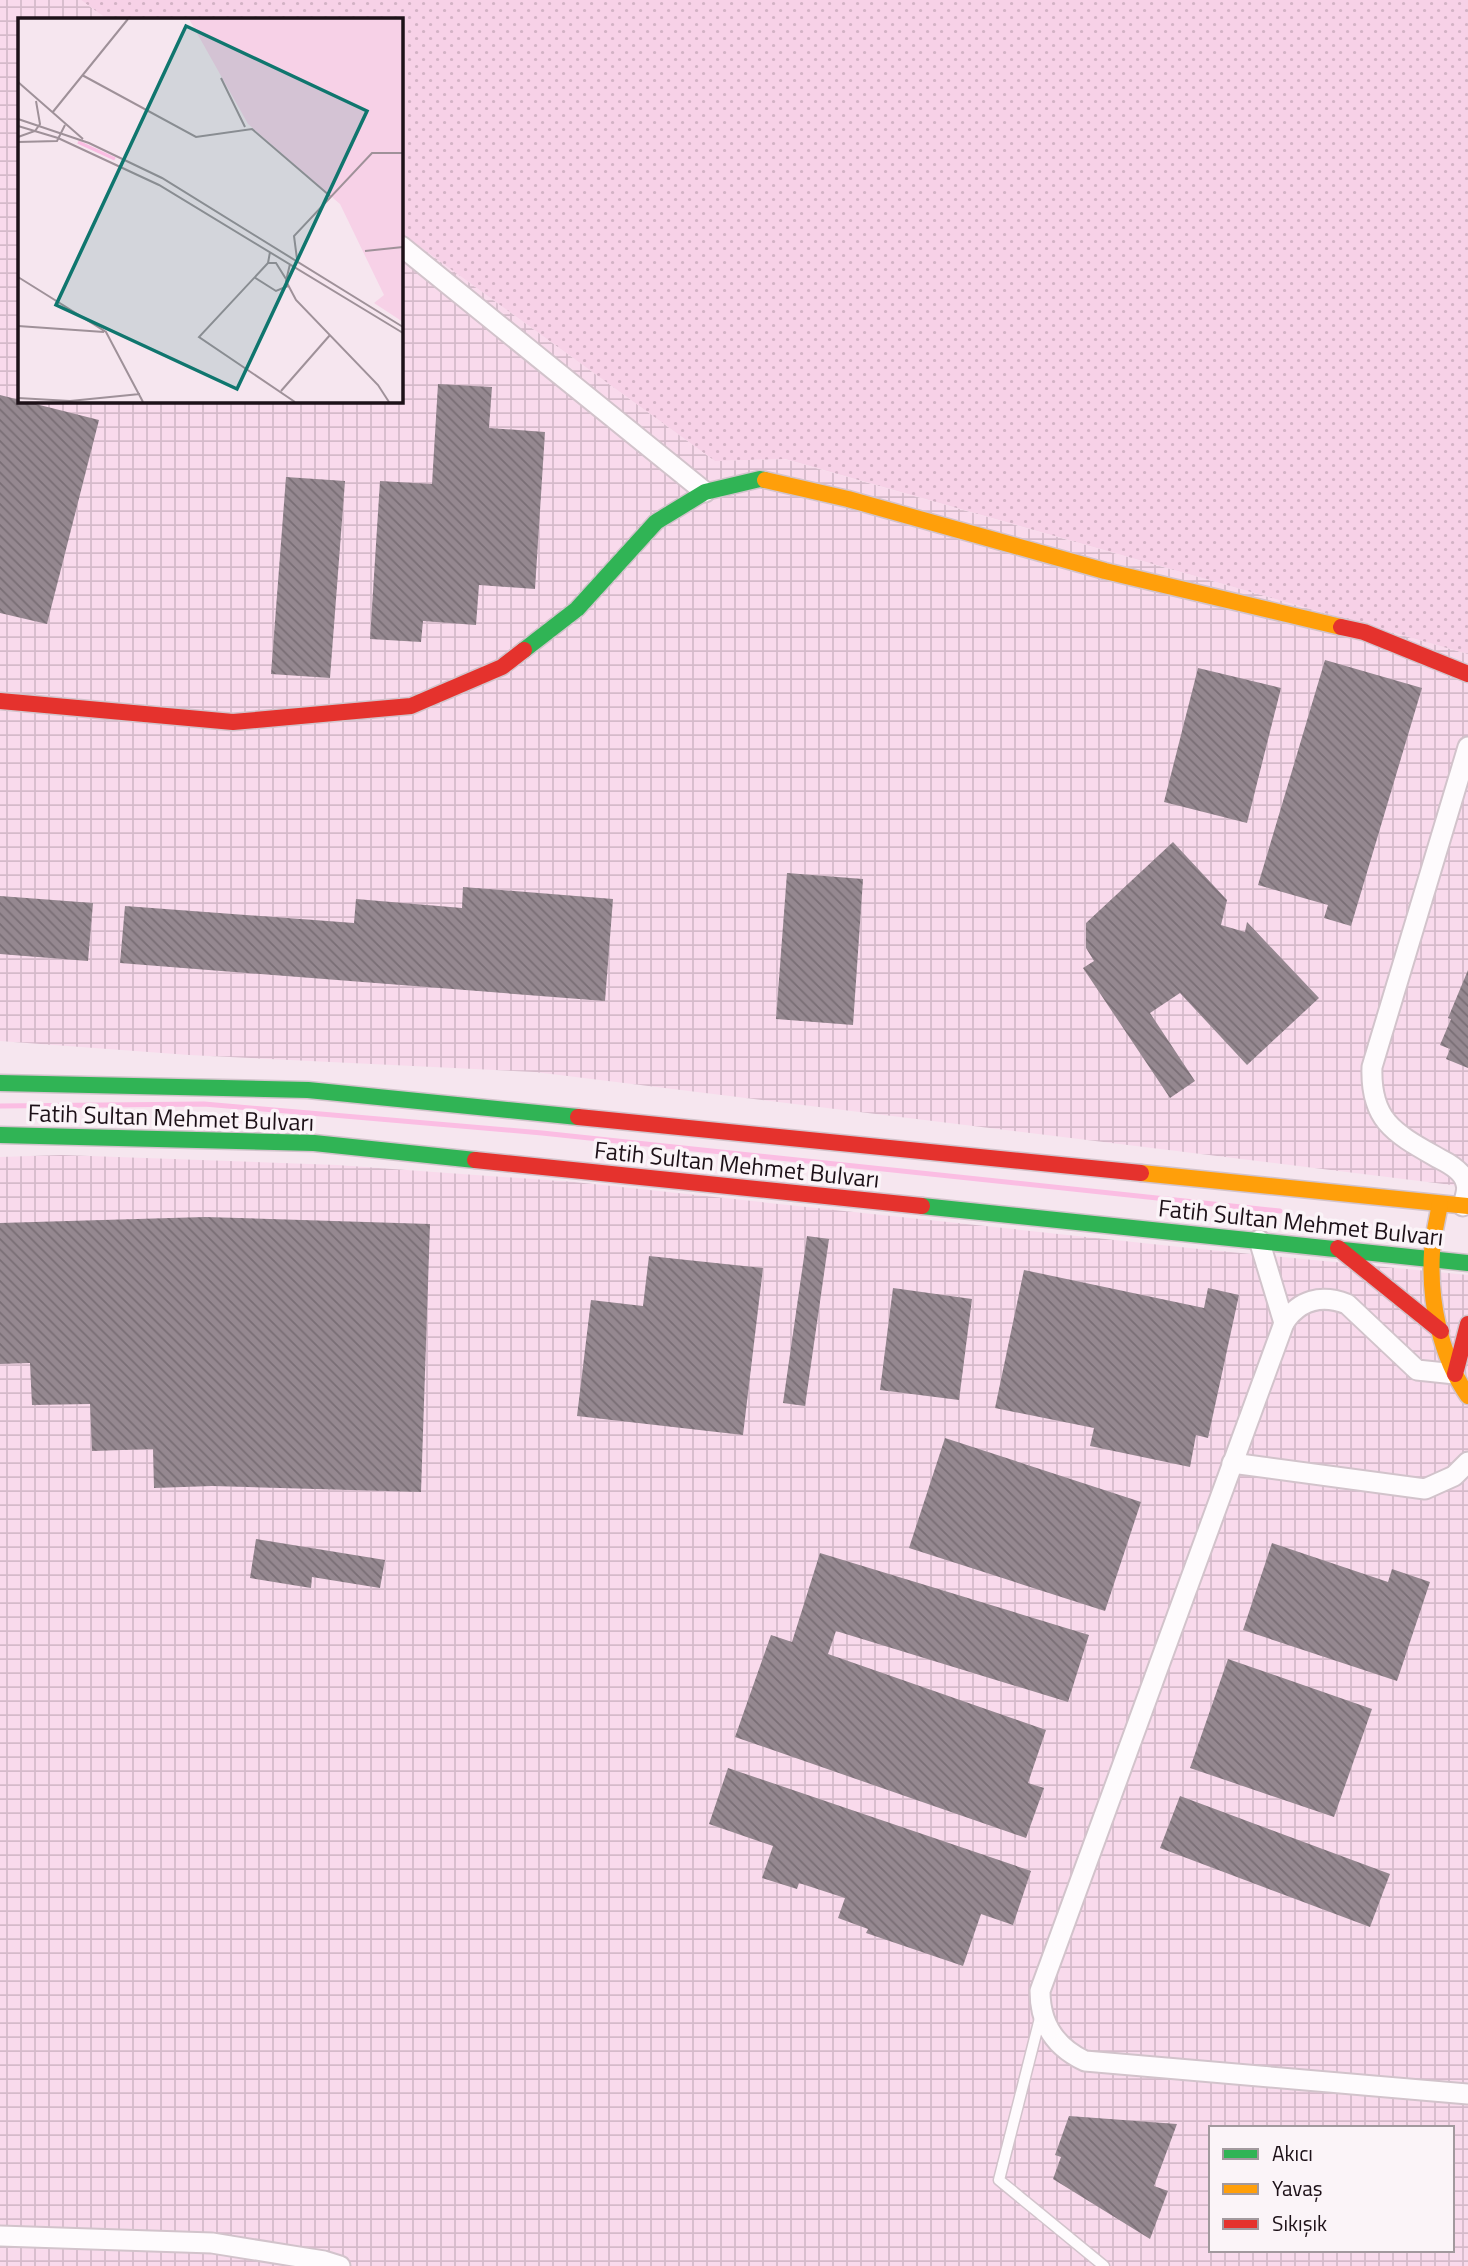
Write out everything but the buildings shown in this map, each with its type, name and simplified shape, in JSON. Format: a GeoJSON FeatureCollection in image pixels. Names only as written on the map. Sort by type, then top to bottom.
{"type":"FeatureCollection","features":[{"type":"Feature","properties":{"kind":"main road"},"geometry":{"type":"LineString","coordinates":[[0,701],[233,722],[411,706],[502,667],[577,609],[656,522],[705,492],[760,480],[848,499],[1105,571],[1364,632],[1468,674]]}},
{"type":"Feature","properties":{"kind":"main road","name":"Fatih Sultan Mehmet Bulvarı"},"geometry":{"type":"LineString","coordinates":[[0,1083],[308,1090],[1466,1206]]}},
{"type":"Feature","properties":{"kind":"main road","name":"Fatih Sultan Mehmet Bulvarı"},"geometry":{"type":"LineString","coordinates":[[0,1135],[314,1143],[1468,1263]]}},
{"type":"Feature","properties":{"kind":"main road"},"geometry":{"type":"LineString","coordinates":[[1440,1204],[1432,1258],[1434,1293],[1441,1331],[1455,1374],[1468,1396]]}},
{"type":"Feature","properties":{"kind":"main road"},"geometry":{"type":"LineString","coordinates":[[1338,1248],[1441,1331]]}},
{"type":"Feature","properties":{"kind":"main road"},"geometry":{"type":"LineString","coordinates":[[1455,1374],[1468,1324]]}},
{"type":"Feature","properties":{"kind":"street"},"geometry":{"type":"LineString","coordinates":[[402,247],[705,492]]}},
{"type":"Feature","properties":{"kind":"street"},"geometry":{"type":"LineString","coordinates":[[1466,1206],[1467,1185],[1460,1174],[1451,1164],[1386,1125],[1376,1107],[1371,1087],[1372,1067],[1468,747]]}},
{"type":"Feature","properties":{"kind":"street"},"geometry":{"type":"LineString","coordinates":[[1259,1240],[1284,1323]]}},
{"type":"Feature","properties":{"kind":"street"},"geometry":{"type":"LineString","coordinates":[[1455,1374],[1417,1370],[1347,1304],[1337,1301],[1328,1299],[1307,1302],[1298,1307],[1284,1323],[1040,1991],[1042,2013],[1050,2033],[1065,2050],[1085,2061],[1468,2094]]}},
{"type":"Feature","properties":{"kind":"street"},"geometry":{"type":"LineString","coordinates":[[1232,1463],[1425,1489],[1454,1476],[1468,1462]]}},
{"type":"Feature","properties":{"kind":"street"},"geometry":{"type":"LineString","coordinates":[[0,2236],[212,2243],[340,2266]]}},
{"type":"Feature","properties":{"kind":"lane"},"geometry":{"type":"LineString","coordinates":[[1042,2013],[999,2180],[1104,2266]]}},
{"type":"Feature","properties":{"kind":"shaded area"},"geometry":{"type":"Polygon","coordinates":[[[0,0],[81,0],[106,18],[18,18],[18,402],[402,402],[402,234],[715,461],[784,459],[1468,654],[1468,1187],[535,1072],[189,1055],[0,1041],[0,0]]]}},
{"type":"Feature","properties":{"kind":"shaded area"},"geometry":{"type":"Polygon","coordinates":[[[81,0],[1468,0],[1468,654],[785,459],[715,461],[402,234],[402,18],[106,18],[81,0]]]}},
{"type":"Feature","properties":{"kind":"shaded area"},"geometry":{"type":"Polygon","coordinates":[[[62,1155],[337,1165],[574,1182],[1468,1275],[1468,2266],[0,2266],[0,1157],[62,1155]]]}},
{"type":"Feature","properties":{"kind":"waterway"},"geometry":{"type":"LineString","coordinates":[[0,1106],[204,1104],[542,1133],[1280,1211]]}},
{"type":"Feature","properties":{"kind":"traffic: fast"},"geometry":{"type":"LineString","coordinates":[[524,650],[577,609],[656,522],[705,492],[765,480]]}},
{"type":"Feature","properties":{"kind":"traffic: fast"},"geometry":{"type":"LineString","coordinates":[[0,1083],[308,1090],[578,1117]]}},
{"type":"Feature","properties":{"kind":"traffic: fast"},"geometry":{"type":"LineString","coordinates":[[0,1135],[314,1143],[475,1160]]}},
{"type":"Feature","properties":{"kind":"traffic: fast"},"geometry":{"type":"LineString","coordinates":[[922,1206],[1468,1263]]}},
{"type":"Feature","properties":{"kind":"traffic: slow"},"geometry":{"type":"LineString","coordinates":[[765,480],[848,499],[1105,571],[1341,627]]}},
{"type":"Feature","properties":{"kind":"traffic: slow"},"geometry":{"type":"LineString","coordinates":[[1141,1173],[1468,1206]]}},
{"type":"Feature","properties":{"kind":"traffic: slow"},"geometry":{"type":"LineString","coordinates":[[1440,1204],[1432,1252],[1432,1289],[1444,1346],[1468,1396]]}},
{"type":"Feature","properties":{"kind":"traffic: jam"},"geometry":{"type":"LineString","coordinates":[[1341,627],[1364,632],[1468,674]]}},
{"type":"Feature","properties":{"kind":"traffic: jam"},"geometry":{"type":"LineString","coordinates":[[0,701],[233,722],[411,706],[502,667],[524,650]]}},
{"type":"Feature","properties":{"kind":"traffic: jam"},"geometry":{"type":"LineString","coordinates":[[578,1117],[1141,1173]]}},
{"type":"Feature","properties":{"kind":"traffic: jam"},"geometry":{"type":"LineString","coordinates":[[475,1160],[922,1206]]}},
{"type":"Feature","properties":{"kind":"traffic: jam"},"geometry":{"type":"LineString","coordinates":[[1338,1248],[1441,1331]]}},
{"type":"Feature","properties":{"kind":"traffic: jam"},"geometry":{"type":"LineString","coordinates":[[1455,1374],[1468,1324]]}}]}
